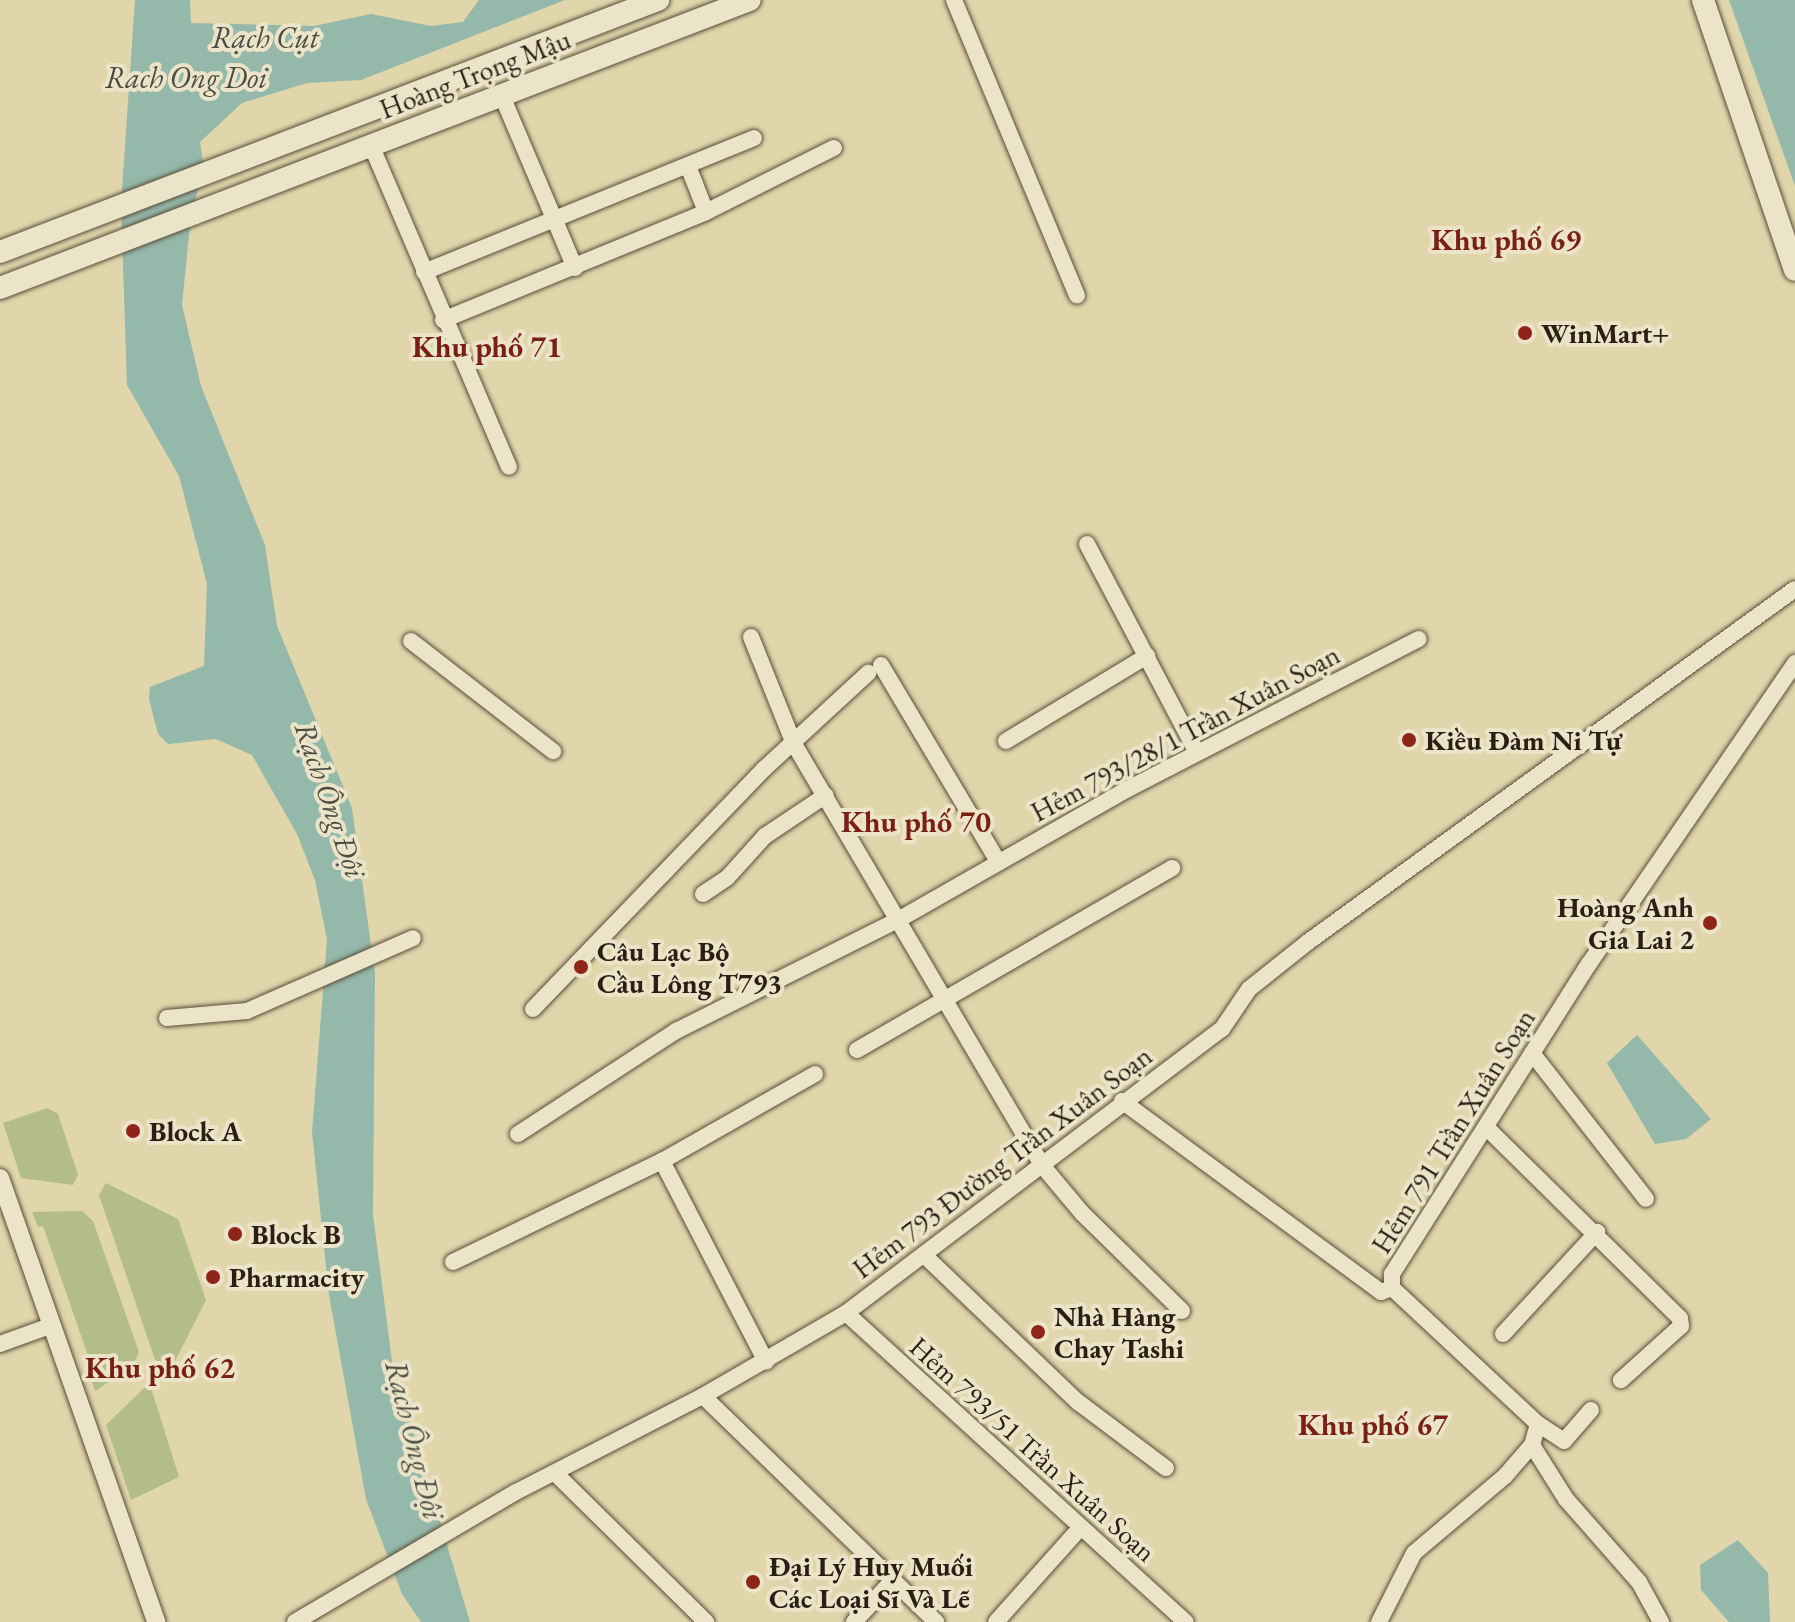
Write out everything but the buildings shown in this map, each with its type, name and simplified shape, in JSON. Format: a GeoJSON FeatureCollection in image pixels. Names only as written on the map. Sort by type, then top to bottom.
{"type":"FeatureCollection","features":[{"type":"Feature","properties":{"kind":"main road","name":"Hoàng Trọng Mậu"},"geometry":{"type":"LineString","coordinates":[[0,252],[658,0]]}},
{"type":"Feature","properties":{"kind":"main road","name":"Hoàng Trọng Mậu"},"geometry":{"type":"LineString","coordinates":[[0,288],[750,0]]}},
{"type":"Feature","properties":{"kind":"main road"},"geometry":{"type":"LineString","coordinates":[[1703,0],[1795,270]]}},
{"type":"Feature","properties":{"kind":"main road"},"geometry":{"type":"LineString","coordinates":[[628,11],[639,43]]}},
{"type":"Feature","properties":{"kind":"main road"},"geometry":{"type":"LineString","coordinates":[[359,115],[371,145]]}},
{"type":"Feature","properties":{"kind":"street"},"geometry":{"type":"LineString","coordinates":[[954,0],[1077,295]]}},
{"type":"Feature","properties":{"kind":"street"},"geometry":{"type":"LineString","coordinates":[[502,96],[575,268]]}},
{"type":"Feature","properties":{"kind":"street"},"geometry":{"type":"LineString","coordinates":[[424,272],[754,138]]}},
{"type":"Feature","properties":{"kind":"street"},"geometry":{"type":"LineString","coordinates":[[371,145],[443,320],[509,467]]}},
{"type":"Feature","properties":{"kind":"street"},"geometry":{"type":"LineString","coordinates":[[443,320],[706,212],[834,148]]}},
{"type":"Feature","properties":{"kind":"street"},"geometry":{"type":"LineString","coordinates":[[688,166],[706,212]]}},
{"type":"Feature","properties":{"kind":"street"},"geometry":{"type":"LineString","coordinates":[[1087,544],[1197,753]]}},
{"type":"Feature","properties":{"kind":"street","name":"Hẻm 793 Đường Trần Xuân Soạn"},"geometry":{"type":"LineString","coordinates":[[295,1622],[492,1505],[766,1362],[846,1313],[1122,1101],[1222,1029],[1249,989],[1500,799],[1795,589]]}},
{"type":"Feature","properties":{"kind":"street"},"geometry":{"type":"LineString","coordinates":[[751,637],[794,744],[1041,1164],[1082,1213],[1182,1311]]}},
{"type":"Feature","properties":{"kind":"street","name":"Hẻm 793/28/1 Trần Xuân Soạn"},"geometry":{"type":"LineString","coordinates":[[518,1134],[676,1031],[898,920],[1197,753],[1419,639]]}},
{"type":"Feature","properties":{"kind":"street"},"geometry":{"type":"LineString","coordinates":[[411,641],[553,751]]}},
{"type":"Feature","properties":{"kind":"street"},"geometry":{"type":"LineString","coordinates":[[1006,741],[1147,656]]}},
{"type":"Feature","properties":{"kind":"street","name":"Hẻm 791 Trần Xuân Soạn"},"geometry":{"type":"LineString","coordinates":[[1538,1424],[1392,1288],[1392,1274],[1532,1053],[1795,663]]}},
{"type":"Feature","properties":{"kind":"street"},"geometry":{"type":"LineString","coordinates":[[533,1009],[794,744],[874,669],[999,863]]}},
{"type":"Feature","properties":{"kind":"street"},"geometry":{"type":"LineString","coordinates":[[703,894],[727,878],[765,836],[826,795]]}},
{"type":"Feature","properties":{"kind":"street"},"geometry":{"type":"LineString","coordinates":[[857,1050],[1172,868]]}},
{"type":"Feature","properties":{"kind":"street"},"geometry":{"type":"LineString","coordinates":[[167,1018],[247,1011],[277,994],[387,953],[413,938]]}},
{"type":"Feature","properties":{"kind":"street"},"geometry":{"type":"LineString","coordinates":[[1532,1053],[1646,1199]]}},
{"type":"Feature","properties":{"kind":"street"},"geometry":{"type":"LineString","coordinates":[[453,1262],[662,1161],[815,1074]]}},
{"type":"Feature","properties":{"kind":"street"},"geometry":{"type":"LineString","coordinates":[[1122,1101],[1381,1292],[1392,1288]]}},
{"type":"Feature","properties":{"kind":"street"},"geometry":{"type":"LineString","coordinates":[[1487,1128],[1597,1232],[1681,1321],[1621,1380]]}},
{"type":"Feature","properties":{"kind":"street"},"geometry":{"type":"LineString","coordinates":[[662,1161],[766,1362]]}},
{"type":"Feature","properties":{"kind":"street"},"geometry":{"type":"LineString","coordinates":[[0,1178],[156,1622]]}},
{"type":"Feature","properties":{"kind":"street"},"geometry":{"type":"LineString","coordinates":[[1503,1334],[1597,1232]]}},
{"type":"Feature","properties":{"kind":"street"},"geometry":{"type":"LineString","coordinates":[[924,1255],[1078,1402],[1166,1468]]}},
{"type":"Feature","properties":{"kind":"street","name":"Hẻm 793/51 Trần Xuân Soạn"},"geometry":{"type":"LineString","coordinates":[[846,1313],[1185,1622]]}},
{"type":"Feature","properties":{"kind":"street"},"geometry":{"type":"LineString","coordinates":[[0,1344],[50,1326]]}},
{"type":"Feature","properties":{"kind":"street"},"geometry":{"type":"LineString","coordinates":[[703,1396],[936,1622]]}},
{"type":"Feature","properties":{"kind":"street"},"geometry":{"type":"LineString","coordinates":[[1379,1622],[1414,1553],[1505,1476],[1532,1445],[1538,1424],[1564,1441],[1591,1410]]}},
{"type":"Feature","properties":{"kind":"street"},"geometry":{"type":"LineString","coordinates":[[1532,1445],[1566,1499],[1639,1582],[1661,1622]]}},
{"type":"Feature","properties":{"kind":"street"},"geometry":{"type":"LineString","coordinates":[[556,1474],[706,1622]]}},
{"type":"Feature","properties":{"kind":"street"},"geometry":{"type":"LineString","coordinates":[[996,1622],[1080,1528]]}},
{"type":"Feature","properties":{"kind":"street"},"geometry":{"type":"LineString","coordinates":[[854,1622],[893,1580]]}},
{"type":"Feature","properties":{"kind":"green space"},"geometry":{"type":"Polygon","coordinates":[[[47,1108],[58,1114],[78,1175],[73,1185],[21,1178],[3,1123],[47,1108]]]}},
{"type":"Feature","properties":{"kind":"green space"},"geometry":{"type":"Polygon","coordinates":[[[106,1183],[178,1219],[206,1300],[172,1367],[155,1360],[99,1195],[106,1183]]]}},
{"type":"Feature","properties":{"kind":"green space"},"geometry":{"type":"Polygon","coordinates":[[[82,1211],[93,1221],[139,1352],[133,1366],[95,1391],[90,1375],[94,1373],[43,1226],[38,1227],[32,1212],[82,1211]]]}},
{"type":"Feature","properties":{"kind":"green space"},"geometry":{"type":"Polygon","coordinates":[[[145,1387],[152,1391],[179,1477],[131,1500],[106,1425],[145,1387]]]}},
{"type":"Feature","properties":{"kind":"water","name":"Rach Ong Doi"},"geometry":{"type":"Polygon","coordinates":[[[135,0],[190,0],[191,23],[314,26],[371,14],[431,26],[463,22],[479,0],[565,0],[361,80],[307,83],[242,103],[200,142],[204,169],[191,215],[182,305],[201,386],[265,545],[277,626],[352,808],[375,974],[373,1215],[392,1361],[470,1622],[421,1622],[402,1594],[366,1499],[329,1295],[312,1132],[327,939],[315,880],[297,834],[252,755],[216,739],[168,744],[158,734],[149,699],[150,687],[204,666],[207,584],[179,476],[127,385],[121,204],[135,0]]]}},
{"type":"Feature","properties":{"kind":"water"},"geometry":{"type":"Polygon","coordinates":[[[1729,0],[1795,0],[1795,186],[1729,0]]]}},
{"type":"Feature","properties":{"kind":"water"},"geometry":{"type":"Polygon","coordinates":[[[1637,1035],[1711,1119],[1686,1139],[1655,1144],[1607,1063],[1637,1035]]]}},
{"type":"Feature","properties":{"kind":"water"},"geometry":{"type":"Polygon","coordinates":[[[1738,1540],[1768,1573],[1770,1622],[1729,1622],[1701,1590],[1700,1565],[1738,1540]]]}},
{"type":"Feature","properties":{"kind":"place","name":"WinMart+"},"geometry":{"type":"Point","coordinates":[1525,333]}},
{"type":"Feature","properties":{"kind":"place","name":"Kiều Đàm Ni Tự"},"geometry":{"type":"Point","coordinates":[1409,740]}},
{"type":"Feature","properties":{"kind":"place","name":"Hoàng Anh Gia Lai 2"},"geometry":{"type":"Point","coordinates":[1710,923]}},
{"type":"Feature","properties":{"kind":"place","name":"Câu Lạc Bộ Cầu Lông T793"},"geometry":{"type":"Point","coordinates":[581,967]}},
{"type":"Feature","properties":{"kind":"place","name":"Block A"},"geometry":{"type":"Point","coordinates":[133,1131]}},
{"type":"Feature","properties":{"kind":"place","name":"Block B"},"geometry":{"type":"Point","coordinates":[235,1234]}},
{"type":"Feature","properties":{"kind":"place","name":"Pharmacity"},"geometry":{"type":"Point","coordinates":[213,1277]}},
{"type":"Feature","properties":{"kind":"place","name":"Nhà Hàng Chay Tashi"},"geometry":{"type":"Point","coordinates":[1038,1332]}},
{"type":"Feature","properties":{"kind":"place","name":"Đại Lý Huy Muối Các Loại Sĩ Và Lẽ"},"geometry":{"type":"Point","coordinates":[753,1582]}},
{"type":"Feature","properties":{"kind":"district","name":"Khu phố 69"},"geometry":{"type":"Point","coordinates":[1506,240]}},
{"type":"Feature","properties":{"kind":"district","name":"Khu phố 71"},"geometry":{"type":"Point","coordinates":[487,347]}},
{"type":"Feature","properties":{"kind":"district","name":"Khu phố 70"},"geometry":{"type":"Point","coordinates":[916,822]}},
{"type":"Feature","properties":{"kind":"district","name":"Khu phố 62"},"geometry":{"type":"Point","coordinates":[160,1368]}},
{"type":"Feature","properties":{"kind":"district","name":"Khu phố 67"},"geometry":{"type":"Point","coordinates":[1373,1425]}},
{"type":"Feature","properties":{"kind":"water label","name":"Rạch Cụt"},"geometry":{"type":"Point","coordinates":[265,38]}},
{"type":"Feature","properties":{"kind":"water label","name":"Rạch Ông Đội"},"geometry":{"type":"Point","coordinates":[330,800]}},
{"type":"Feature","properties":{"kind":"water label","name":"Rạch Ông Đội"},"geometry":{"type":"Point","coordinates":[414,1440]}}]}
